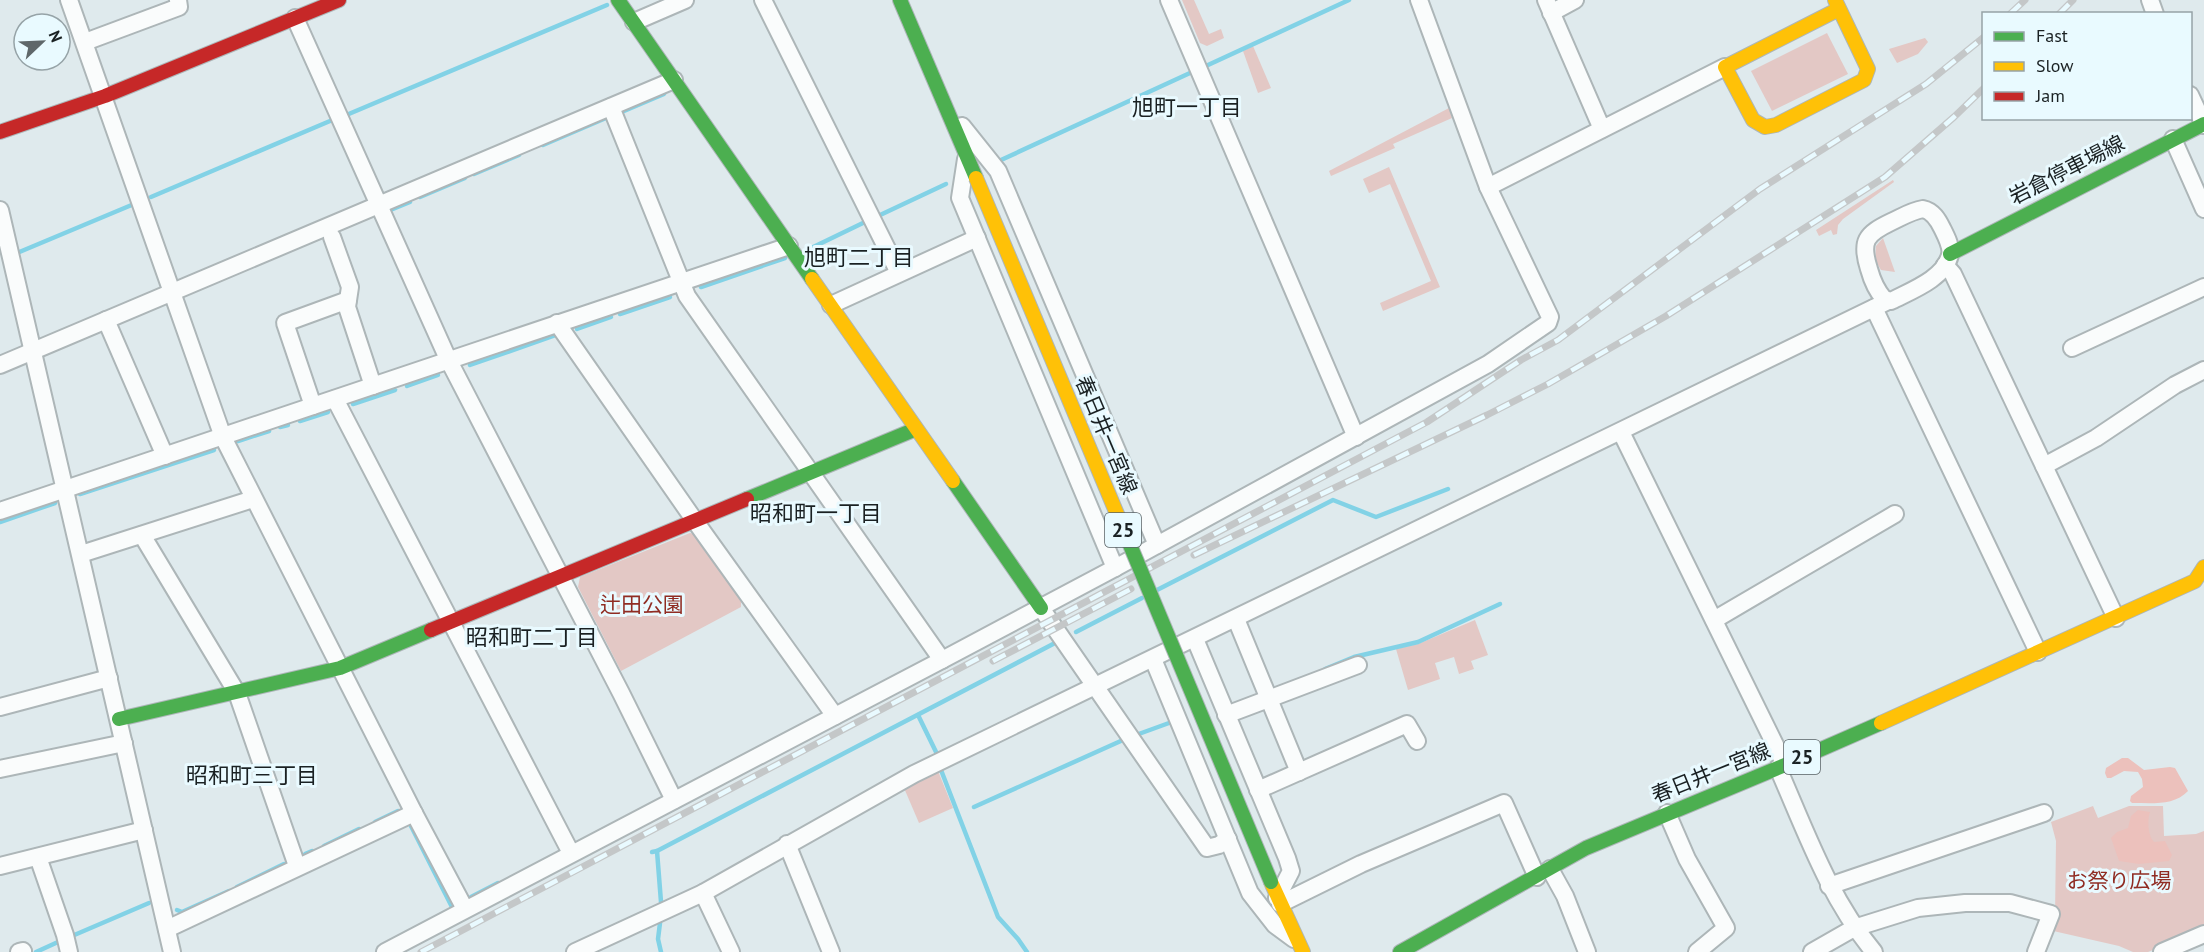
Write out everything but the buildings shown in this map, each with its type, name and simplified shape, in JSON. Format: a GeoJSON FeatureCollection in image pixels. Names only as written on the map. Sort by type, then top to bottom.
{"type":"FeatureCollection","features":[{"type":"Feature","properties":{"kind":"main road"},"geometry":{"type":"LineString","coordinates":[[0,132],[105,96],[339,0]]}},
{"type":"Feature","properties":{"kind":"main road"},"geometry":{"type":"LineString","coordinates":[[618,0],[1041,608]]}},
{"type":"Feature","properties":{"kind":"main road","name":"春日井一宮線"},"geometry":{"type":"LineString","coordinates":[[900,0],[1270,882],[1300,947]]}},
{"type":"Feature","properties":{"kind":"main road"},"geometry":{"type":"LineString","coordinates":[[1837,4],[1868,69],[1867,75],[1858,84],[1776,125],[1765,127],[1753,120],[1725,66],[1837,4]]}},
{"type":"Feature","properties":{"kind":"main road","name":"岩倉停車場線"},"geometry":{"type":"LineString","coordinates":[[1948,259],[2204,125]]}},
{"type":"Feature","properties":{"kind":"main road"},"geometry":{"type":"LineString","coordinates":[[119,719],[340,668],[916,429]]}},
{"type":"Feature","properties":{"kind":"main road","name":"春日井一宮線"},"geometry":{"type":"LineString","coordinates":[[1400,952],[1586,848],[1782,766],[2116,618],[2195,581],[2203,573]]}},
{"type":"Feature","properties":{"kind":"street"},"geometry":{"type":"LineString","coordinates":[[69,0],[105,96],[223,437],[465,909]]}},
{"type":"Feature","properties":{"kind":"street"},"geometry":{"type":"LineString","coordinates":[[85,42],[179,7],[178,0]]}},
{"type":"Feature","properties":{"kind":"street"},"geometry":{"type":"LineString","coordinates":[[634,22],[685,0]]}},
{"type":"Feature","properties":{"kind":"street"},"geometry":{"type":"LineString","coordinates":[[763,0],[899,273]]}},
{"type":"Feature","properties":{"kind":"street"},"geometry":{"type":"LineString","coordinates":[[1170,0],[1356,437]]}},
{"type":"Feature","properties":{"kind":"street"},"geometry":{"type":"LineString","coordinates":[[385,952],[1041,608],[1488,364],[1548,323],[1550,317],[1488,187],[1419,0]]}},
{"type":"Feature","properties":{"kind":"street"},"geometry":{"type":"LineString","coordinates":[[1575,0],[1549,6],[1602,129]]}},
{"type":"Feature","properties":{"kind":"street"},"geometry":{"type":"LineString","coordinates":[[295,18],[377,206],[448,360],[674,800]]}},
{"type":"Feature","properties":{"kind":"street"},"geometry":{"type":"LineString","coordinates":[[1488,187],[1725,66]]}},
{"type":"Feature","properties":{"kind":"street"},"geometry":{"type":"LineString","coordinates":[[0,365],[674,80]]}},
{"type":"Feature","properties":{"kind":"street"},"geometry":{"type":"LineString","coordinates":[[2192,99],[2204,125]]}},
{"type":"Feature","properties":{"kind":"street"},"geometry":{"type":"LineString","coordinates":[[944,102],[998,171],[1156,545]]}},
{"type":"Feature","properties":{"kind":"street"},"geometry":{"type":"LineString","coordinates":[[611,106],[687,296],[942,660]]}},
{"type":"Feature","properties":{"kind":"street"},"geometry":{"type":"LineString","coordinates":[[2173,140],[2204,209]]}},
{"type":"Feature","properties":{"kind":"street"},"geometry":{"type":"LineString","coordinates":[[966,158],[960,198],[1115,567]]}},
{"type":"Feature","properties":{"kind":"street"},"geometry":{"type":"LineString","coordinates":[[0,210],[172,952]]}},
{"type":"Feature","properties":{"kind":"street"},"geometry":{"type":"LineString","coordinates":[[2038,652],[1881,304],[1880,295],[1864,255],[1864,244],[1869,235],[1913,211],[1928,210],[1938,219],[1947,239],[1948,259],[1953,274],[2116,618]]}},
{"type":"Feature","properties":{"kind":"street"},"geometry":{"type":"LineString","coordinates":[[332,237],[350,287],[347,307],[373,386]]}},
{"type":"Feature","properties":{"kind":"street"},"geometry":{"type":"LineString","coordinates":[[831,305],[977,238]]}},
{"type":"Feature","properties":{"kind":"street"},"geometry":{"type":"LineString","coordinates":[[0,511],[789,246]]}},
{"type":"Feature","properties":{"kind":"street"},"geometry":{"type":"LineString","coordinates":[[575,952],[703,893],[914,774],[1621,432],[1935,277],[1948,259]]}},
{"type":"Feature","properties":{"kind":"street"},"geometry":{"type":"LineString","coordinates":[[2072,348],[2204,287]]}},
{"type":"Feature","properties":{"kind":"street"},"geometry":{"type":"LineString","coordinates":[[313,406],[285,323],[348,300]]}},
{"type":"Feature","properties":{"kind":"street"},"geometry":{"type":"LineString","coordinates":[[106,320],[165,456]]}},
{"type":"Feature","properties":{"kind":"street"},"geometry":{"type":"LineString","coordinates":[[557,323],[694,521],[835,716]]}},
{"type":"Feature","properties":{"kind":"street"},"geometry":{"type":"LineString","coordinates":[[2044,466],[2096,438],[2175,385],[2204,370]]}},
{"type":"Feature","properties":{"kind":"street"},"geometry":{"type":"LineString","coordinates":[[335,399],[571,853]]}},
{"type":"Feature","properties":{"kind":"street"},"geometry":{"type":"LineString","coordinates":[[1621,432],[1714,620],[1782,766],[1829,886],[1854,928],[1874,952]]}},
{"type":"Feature","properties":{"kind":"street"},"geometry":{"type":"LineString","coordinates":[[81,554],[253,499]]}},
{"type":"Feature","properties":{"kind":"street"},"geometry":{"type":"LineString","coordinates":[[1714,620],[1895,514]]}},
{"type":"Feature","properties":{"kind":"street"},"geometry":{"type":"LineString","coordinates":[[142,535],[237,693],[297,866]]}},
{"type":"Feature","properties":{"kind":"street"},"geometry":{"type":"LineString","coordinates":[[1041,608],[1207,848],[1219,845],[1228,839]]}},
{"type":"Feature","properties":{"kind":"street"},"geometry":{"type":"LineString","coordinates":[[1236,619],[1299,772]]}},
{"type":"Feature","properties":{"kind":"street"},"geometry":{"type":"LineString","coordinates":[[1195,639],[1287,858],[1291,871],[1279,901]]}},
{"type":"Feature","properties":{"kind":"street"},"geometry":{"type":"LineString","coordinates":[[1153,658],[1250,892],[1275,925],[1300,947]]}},
{"type":"Feature","properties":{"kind":"street"},"geometry":{"type":"LineString","coordinates":[[1226,715],[1358,665]]}},
{"type":"Feature","properties":{"kind":"street"},"geometry":{"type":"LineString","coordinates":[[0,707],[109,678]]}},
{"type":"Feature","properties":{"kind":"street"},"geometry":{"type":"LineString","coordinates":[[1258,790],[1407,724],[1417,741]]}},
{"type":"Feature","properties":{"kind":"street"},"geometry":{"type":"LineString","coordinates":[[0,770],[124,742]]}},
{"type":"Feature","properties":{"kind":"street"},"geometry":{"type":"LineString","coordinates":[[1279,901],[1504,803],[1543,873],[1564,896],[1587,952]]}},
{"type":"Feature","properties":{"kind":"street"},"geometry":{"type":"LineString","coordinates":[[167,929],[414,813]]}},
{"type":"Feature","properties":{"kind":"street"},"geometry":{"type":"LineString","coordinates":[[1666,813],[1726,928],[1697,952]]}},
{"type":"Feature","properties":{"kind":"street"},"geometry":{"type":"LineString","coordinates":[[1829,886],[2044,813]]}},
{"type":"Feature","properties":{"kind":"street"},"geometry":{"type":"LineString","coordinates":[[0,866],[144,830]]}},
{"type":"Feature","properties":{"kind":"street"},"geometry":{"type":"LineString","coordinates":[[787,844],[831,952]]}},
{"type":"Feature","properties":{"kind":"street"},"geometry":{"type":"LineString","coordinates":[[38,857],[69,952]]}},
{"type":"Feature","properties":{"kind":"street"},"geometry":{"type":"LineString","coordinates":[[703,893],[731,952]]}},
{"type":"Feature","properties":{"kind":"street"},"geometry":{"type":"LineString","coordinates":[[1812,952],[1854,928],[1918,908],[1965,903],[2010,903],[2051,914],[2036,952]]}},
{"type":"Feature","properties":{"kind":"street"},"geometry":{"type":"LineString","coordinates":[[2162,952],[2204,934]]}},
{"type":"Feature","properties":{"kind":"green space"},"geometry":{"type":"Polygon","coordinates":[[[1182,0],[1194,0],[1209,34],[1221,29],[1224,38],[1207,46],[1200,43],[1182,0]]]}},
{"type":"Feature","properties":{"kind":"green space"},"geometry":{"type":"Polygon","coordinates":[[[1827,33],[1848,74],[1772,111],[1751,71],[1827,33]]]}},
{"type":"Feature","properties":{"kind":"green space"},"geometry":{"type":"Polygon","coordinates":[[[1925,38],[1928,42],[1918,54],[1897,63],[1889,49],[1925,38]]]}},
{"type":"Feature","properties":{"kind":"green space"},"geometry":{"type":"Polygon","coordinates":[[[1253,46],[1271,88],[1258,93],[1243,51],[1253,46]]]}},
{"type":"Feature","properties":{"kind":"green space"},"geometry":{"type":"Polygon","coordinates":[[[1449,108],[1452,118],[1393,144],[1395,148],[1331,176],[1329,171],[1449,108]]]}},
{"type":"Feature","properties":{"kind":"green space"},"geometry":{"type":"Polygon","coordinates":[[[1389,167],[1440,287],[1383,311],[1380,303],[1431,281],[1390,184],[1369,193],[1363,179],[1389,167]]]}},
{"type":"Feature","properties":{"kind":"green space"},"geometry":{"type":"Polygon","coordinates":[[[1893,180],[1894,182],[1843,219],[1838,225],[1837,234],[1833,235],[1831,230],[1819,236],[1816,230],[1893,180]]]}},
{"type":"Feature","properties":{"kind":"green space"},"geometry":{"type":"Polygon","coordinates":[[[1883,238],[1895,272],[1881,270],[1875,260],[1876,246],[1883,238]]]}},
{"type":"Feature","properties":{"kind":"green space","name":"辻田公園"},"geometry":{"type":"Polygon","coordinates":[[[690,533],[701,536],[741,597],[741,607],[621,671],[578,587],[580,577],[690,533]]]}},
{"type":"Feature","properties":{"kind":"green space"},"geometry":{"type":"Polygon","coordinates":[[[1475,620],[1488,655],[1471,661],[1474,669],[1459,674],[1454,657],[1435,663],[1440,679],[1408,690],[1396,649],[1418,644],[1475,620]]]}},
{"type":"Feature","properties":{"kind":"green space"},"geometry":{"type":"Polygon","coordinates":[[[938,771],[953,808],[919,823],[904,788],[938,771]]]}},
{"type":"Feature","properties":{"kind":"green space","name":"お祭り広場"},"geometry":{"type":"Polygon","coordinates":[[[2093,806],[2098,818],[2129,806],[2163,806],[2164,836],[2196,834],[2204,831],[2204,929],[2148,952],[2133,952],[2119,946],[2049,930],[2055,916],[2056,841],[2051,822],[2093,806]]]}},
{"type":"Feature","properties":{"kind":"shaded area"},"geometry":{"type":"Polygon","coordinates":[[[2122,758],[2128,758],[2144,770],[2175,768],[2188,791],[2169,801],[2132,803],[2131,796],[2143,787],[2138,772],[2124,771],[2111,778],[2107,778],[2105,773],[2106,768],[2122,758]]]}},
{"type":"Feature","properties":{"kind":"shaded area"},"geometry":{"type":"Polygon","coordinates":[[[2138,810],[2150,812],[2148,823],[2150,836],[2154,842],[2165,841],[2172,855],[2169,861],[2139,864],[2119,861],[2111,838],[2117,832],[2128,828],[2131,816],[2138,810]]]}},
{"type":"Feature","properties":{"kind":"waterway"},"geometry":{"type":"LineString","coordinates":[[1208,65],[1349,0]]}},
{"type":"Feature","properties":{"kind":"waterway"},"geometry":{"type":"LineString","coordinates":[[344,116],[607,5]]}},
{"type":"Feature","properties":{"kind":"waterway"},"geometry":{"type":"LineString","coordinates":[[1001,160],[1190,73]]}},
{"type":"Feature","properties":{"kind":"waterway"},"geometry":{"type":"LineString","coordinates":[[624,111],[664,94]]}},
{"type":"Feature","properties":{"kind":"waterway"},"geometry":{"type":"LineString","coordinates":[[543,145],[606,118]]}},
{"type":"Feature","properties":{"kind":"waterway"},"geometry":{"type":"LineString","coordinates":[[151,197],[330,121]]}},
{"type":"Feature","properties":{"kind":"waterway"},"geometry":{"type":"LineString","coordinates":[[474,174],[519,155]]}},
{"type":"Feature","properties":{"kind":"waterway"},"geometry":{"type":"LineString","coordinates":[[420,197],[465,178]]}},
{"type":"Feature","properties":{"kind":"waterway"},"geometry":{"type":"LineString","coordinates":[[878,216],[946,184]]}},
{"type":"Feature","properties":{"kind":"waterway"},"geometry":{"type":"LineString","coordinates":[[388,211],[410,202]]}},
{"type":"Feature","properties":{"kind":"waterway"},"geometry":{"type":"LineString","coordinates":[[17,253],[134,204]]}},
{"type":"Feature","properties":{"kind":"waterway"},"geometry":{"type":"LineString","coordinates":[[805,251],[865,222]]}},
{"type":"Feature","properties":{"kind":"waterway"},"geometry":{"type":"LineString","coordinates":[[701,287],[785,258]]}},
{"type":"Feature","properties":{"kind":"waterway"},"geometry":{"type":"LineString","coordinates":[[620,314],[670,297]]}},
{"type":"Feature","properties":{"kind":"waterway"},"geometry":{"type":"LineString","coordinates":[[577,329],[611,317]]}},
{"type":"Feature","properties":{"kind":"waterway"},"geometry":{"type":"LineString","coordinates":[[470,365],[556,335]]}},
{"type":"Feature","properties":{"kind":"waterway"},"geometry":{"type":"LineString","coordinates":[[407,386],[438,375]]}},
{"type":"Feature","properties":{"kind":"waterway"},"geometry":{"type":"LineString","coordinates":[[353,404],[395,390]]}},
{"type":"Feature","properties":{"kind":"waterway"},"geometry":{"type":"LineString","coordinates":[[300,421],[328,412]]}},
{"type":"Feature","properties":{"kind":"waterway"},"geometry":{"type":"LineString","coordinates":[[280,427],[288,425]]}},
{"type":"Feature","properties":{"kind":"waterway"},"geometry":{"type":"LineString","coordinates":[[238,441],[269,431]]}},
{"type":"Feature","properties":{"kind":"waterway"},"geometry":{"type":"LineString","coordinates":[[80,494],[214,450]]}},
{"type":"Feature","properties":{"kind":"waterway"},"geometry":{"type":"LineString","coordinates":[[1157,590],[1333,500],[1376,517],[1448,489]]}},
{"type":"Feature","properties":{"kind":"waterway"},"geometry":{"type":"LineString","coordinates":[[0,522],[55,503]]}},
{"type":"Feature","properties":{"kind":"waterway"},"geometry":{"type":"LineString","coordinates":[[1076,632],[1142,598]]}},
{"type":"Feature","properties":{"kind":"waterway"},"geometry":{"type":"LineString","coordinates":[[1325,669],[1354,657],[1418,642],[1500,604]]}},
{"type":"Feature","properties":{"kind":"waterway"},"geometry":{"type":"LineString","coordinates":[[657,851],[1055,643]]}},
{"type":"Feature","properties":{"kind":"waterway"},"geometry":{"type":"LineString","coordinates":[[918,715],[937,754]]}},
{"type":"Feature","properties":{"kind":"waterway"},"geometry":{"type":"LineString","coordinates":[[1136,735],[1169,723]]}},
{"type":"Feature","properties":{"kind":"waterway"},"geometry":{"type":"LineString","coordinates":[[974,807],[1123,740]]}},
{"type":"Feature","properties":{"kind":"waterway"},"geometry":{"type":"LineString","coordinates":[[941,770],[998,917],[1027,952]]}},
{"type":"Feature","properties":{"kind":"waterway"},"geometry":{"type":"LineString","coordinates":[[375,822],[398,811]]}},
{"type":"Feature","properties":{"kind":"waterway"},"geometry":{"type":"LineString","coordinates":[[411,826],[452,907]]}},
{"type":"Feature","properties":{"kind":"waterway"},"geometry":{"type":"LineString","coordinates":[[324,846],[359,829]]}},
{"type":"Feature","properties":{"kind":"waterway"},"geometry":{"type":"LineString","coordinates":[[305,854],[312,851]]}},
{"type":"Feature","properties":{"kind":"waterway"},"geometry":{"type":"LineString","coordinates":[[652,852],[657,851],[661,902]]}},
{"type":"Feature","properties":{"kind":"waterway"},"geometry":{"type":"LineString","coordinates":[[237,887],[284,864]]}},
{"type":"Feature","properties":{"kind":"waterway"},"geometry":{"type":"LineString","coordinates":[[471,897],[498,883]]}},
{"type":"Feature","properties":{"kind":"waterway"},"geometry":{"type":"LineString","coordinates":[[177,910],[182,912],[229,891]]}},
{"type":"Feature","properties":{"kind":"waterway"},"geometry":{"type":"LineString","coordinates":[[72,936],[149,903]]}},
{"type":"Feature","properties":{"kind":"waterway"},"geometry":{"type":"LineString","coordinates":[[660,923],[658,939],[661,952]]}},
{"type":"Feature","properties":{"kind":"waterway"},"geometry":{"type":"LineString","coordinates":[[36,952],[58,942]]}},
{"type":"Feature","properties":{"kind":"railway"},"geometry":{"type":"LineString","coordinates":[[2012,12],[2025,0]]}},
{"type":"Feature","properties":{"kind":"railway"},"geometry":{"type":"LineString","coordinates":[[2061,12],[2073,0]]}},
{"type":"Feature","properties":{"kind":"railway"},"geometry":{"type":"LineString","coordinates":[[421,952],[1427,422],[1521,360],[1558,340],[1760,189],[1926,84],[1982,39]]}},
{"type":"Feature","properties":{"kind":"railway"},"geometry":{"type":"LineString","coordinates":[[1194,555],[1487,415],[1548,384],[1666,316],[1885,177],[1982,90]]}},
{"type":"Feature","properties":{"kind":"railway"},"geometry":{"type":"LineString","coordinates":[[993,661],[1131,589]]}},
{"type":"Feature","properties":{"kind":"traffic: fast"},"geometry":{"type":"LineString","coordinates":[[618,0],[812,279]]}},
{"type":"Feature","properties":{"kind":"traffic: fast"},"geometry":{"type":"LineString","coordinates":[[900,0],[976,178]]}},
{"type":"Feature","properties":{"kind":"traffic: fast"},"geometry":{"type":"LineString","coordinates":[[1950,254],[2204,124]]}},
{"type":"Feature","properties":{"kind":"traffic: fast"},"geometry":{"type":"LineString","coordinates":[[747,499],[916,429]]}},
{"type":"Feature","properties":{"kind":"traffic: fast"},"geometry":{"type":"LineString","coordinates":[[953,481],[1041,608]]}},
{"type":"Feature","properties":{"kind":"traffic: fast"},"geometry":{"type":"LineString","coordinates":[[1125,533],[1271,882]]}},
{"type":"Feature","properties":{"kind":"traffic: fast"},"geometry":{"type":"LineString","coordinates":[[119,719],[340,668],[431,630]]}},
{"type":"Feature","properties":{"kind":"traffic: fast"},"geometry":{"type":"LineString","coordinates":[[1400,952],[1586,848],[1881,723]]}},
{"type":"Feature","properties":{"kind":"traffic: slow"},"geometry":{"type":"LineString","coordinates":[[1835,0],[1868,69],[1864,80],[1776,125],[1765,127],[1753,120],[1725,67],[1839,9]]}},
{"type":"Feature","properties":{"kind":"traffic: slow"},"geometry":{"type":"LineString","coordinates":[[976,178],[1125,533]]}},
{"type":"Feature","properties":{"kind":"traffic: slow"},"geometry":{"type":"LineString","coordinates":[[812,279],[953,481]]}},
{"type":"Feature","properties":{"kind":"traffic: slow"},"geometry":{"type":"LineString","coordinates":[[1881,723],[2195,581],[2204,567]]}},
{"type":"Feature","properties":{"kind":"traffic: slow"},"geometry":{"type":"LineString","coordinates":[[1271,882],[1303,952]]}},
{"type":"Feature","properties":{"kind":"traffic: jam"},"geometry":{"type":"LineString","coordinates":[[0,132],[105,96],[339,0]]}},
{"type":"Feature","properties":{"kind":"traffic: jam"},"geometry":{"type":"LineString","coordinates":[[431,630],[747,499]]}},
{"type":"Feature","properties":{"kind":"district","name":"旭町一丁目"},"geometry":{"type":"Point","coordinates":[1187,107]}},
{"type":"Feature","properties":{"kind":"district","name":"旭町二丁目"},"geometry":{"type":"Point","coordinates":[859,257]}},
{"type":"Feature","properties":{"kind":"district","name":"昭和町一丁目"},"geometry":{"type":"Point","coordinates":[816,513]}},
{"type":"Feature","properties":{"kind":"district","name":"昭和町二丁目"},"geometry":{"type":"Point","coordinates":[532,637]}},
{"type":"Feature","properties":{"kind":"district","name":"昭和町三丁目"},"geometry":{"type":"Point","coordinates":[252,775]}}]}
